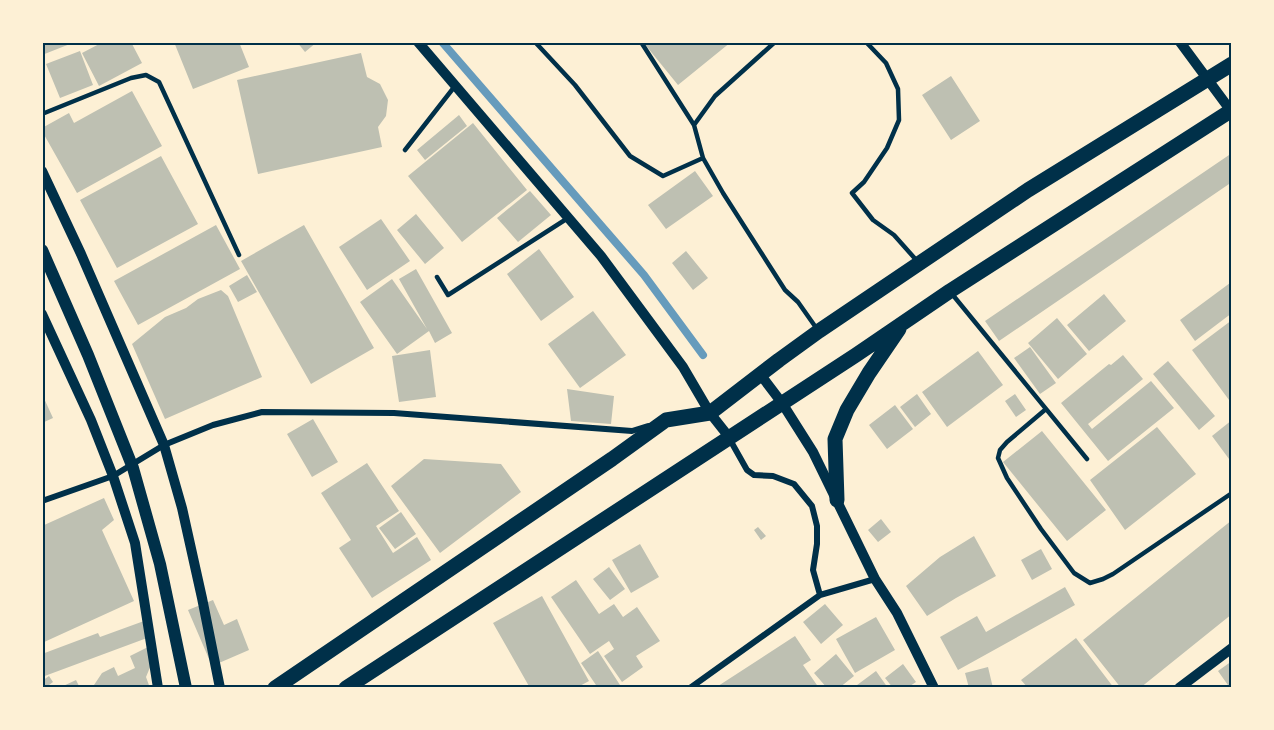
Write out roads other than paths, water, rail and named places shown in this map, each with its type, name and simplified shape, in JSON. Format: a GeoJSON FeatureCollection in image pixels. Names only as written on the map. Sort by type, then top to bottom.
{"type":"FeatureCollection","features":[{"type":"Feature","properties":{"kind":"main road"},"geometry":{"type":"LineString","coordinates":[[275,688],[666,420],[710,413],[819,331],[918,263],[1028,190],[1232,64]]}},
{"type":"Feature","properties":{"kind":"main road"},"geometry":{"type":"LineString","coordinates":[[346,688],[950,291],[1232,110]]}},
{"type":"Feature","properties":{"kind":"main road"},"geometry":{"type":"LineString","coordinates":[[42,250],[88,355],[133,468],[160,564],[186,688]]}},
{"type":"Feature","properties":{"kind":"main road"},"geometry":{"type":"LineString","coordinates":[[837,500],[835,438],[859,389],[905,322]]}},
{"type":"Feature","properties":{"kind":"street"},"geometry":{"type":"LineString","coordinates":[[418,42],[601,256],[683,367],[710,413],[729,437],[747,470],[754,475],[773,476],[794,484],[812,506],[817,526],[813,570],[820,595]]}},
{"type":"Feature","properties":{"kind":"street"},"geometry":{"type":"LineString","coordinates":[[1180,42],[1232,110]]}},
{"type":"Feature","properties":{"kind":"street"},"geometry":{"type":"LineString","coordinates":[[42,171],[81,254],[164,445],[182,508],[220,688]]}},
{"type":"Feature","properties":{"kind":"street"},"geometry":{"type":"LineString","coordinates":[[42,314],[91,420],[113,476],[135,543],[158,688]]}},
{"type":"Feature","properties":{"kind":"street"},"geometry":{"type":"LineString","coordinates":[[760,374],[782,403],[813,452],[875,579],[897,613],[934,688]]}},
{"type":"Feature","properties":{"kind":"street"},"geometry":{"type":"LineString","coordinates":[[42,501],[113,476],[164,445],[213,425],[262,412],[394,413],[632,431],[666,420]]}},
{"type":"Feature","properties":{"kind":"street"},"geometry":{"type":"LineString","coordinates":[[690,688],[820,595],[875,579]]}},
{"type":"Feature","properties":{"kind":"street"},"geometry":{"type":"LineString","coordinates":[[1179,688],[1232,648]]}},
{"type":"Feature","properties":{"kind":"lane"},"geometry":{"type":"LineString","coordinates":[[535,42],[575,85],[630,156],[663,176],[703,158]]}},
{"type":"Feature","properties":{"kind":"lane"},"geometry":{"type":"LineString","coordinates":[[641,42],[694,125],[703,158],[723,193],[785,290],[798,302],[819,331]]}},
{"type":"Feature","properties":{"kind":"lane"},"geometry":{"type":"LineString","coordinates":[[694,125],[715,96],[775,42]]}},
{"type":"Feature","properties":{"kind":"lane"},"geometry":{"type":"LineString","coordinates":[[866,42],[886,63],[898,90],[899,120],[887,148],[864,182],[852,193],[873,220],[894,235],[918,263]]}},
{"type":"Feature","properties":{"kind":"lane"},"geometry":{"type":"LineString","coordinates":[[42,114],[131,78],[146,75],[159,82],[239,255]]}},
{"type":"Feature","properties":{"kind":"lane"},"geometry":{"type":"LineString","coordinates":[[405,150],[455,86]]}},
{"type":"Feature","properties":{"kind":"lane"},"geometry":{"type":"LineString","coordinates":[[437,277],[448,295],[568,218]]}},
{"type":"Feature","properties":{"kind":"lane"},"geometry":{"type":"LineString","coordinates":[[950,291],[1087,459]]}},
{"type":"Feature","properties":{"kind":"lane"},"geometry":{"type":"LineString","coordinates":[[1046,409],[1007,442],[1000,450],[998,458],[1007,478],[1041,529],[1074,573],[1090,583],[1113,574],[1232,493]]}},
{"type":"Feature","properties":{"kind":"waterway"},"geometry":{"type":"LineString","coordinates":[[442,42],[644,275],[703,355]]}}]}
